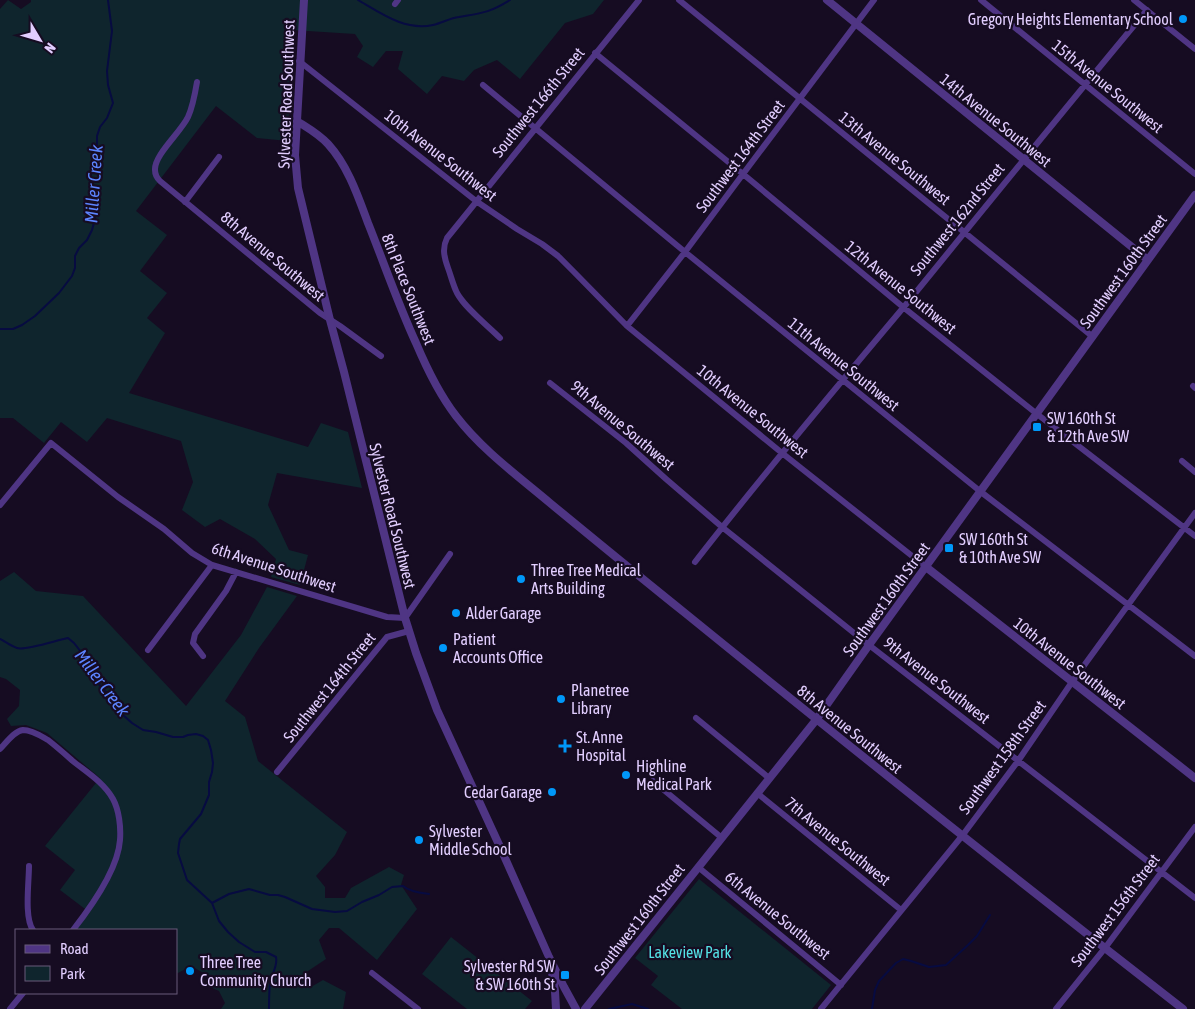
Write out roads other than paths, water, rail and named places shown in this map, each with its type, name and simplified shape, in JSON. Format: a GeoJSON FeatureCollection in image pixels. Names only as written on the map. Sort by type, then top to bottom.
{"type":"FeatureCollection","features":[{"type":"Feature","properties":{"kind":"street","name":"Sylvester Road Southwest"},"geometry":{"type":"LineString","coordinates":[[304,0],[295,155],[298,188],[405,618],[438,710],[549,957],[576,1009]]}},
{"type":"Feature","properties":{"kind":"street","name":"Southwest 166th Street"},"geometry":{"type":"LineString","coordinates":[[500,338],[460,299],[456,292],[443,248],[446,238],[639,0]]}},
{"type":"Feature","properties":{"kind":"street","name":"13th Avenue Southwest"},"geometry":{"type":"LineString","coordinates":[[680,0],[1093,337]]}},
{"type":"Feature","properties":{"kind":"street","name":"14th Avenue Southwest"},"geometry":{"type":"LineString","coordinates":[[827,0],[1148,260]]}},
{"type":"Feature","properties":{"kind":"street","name":"Southwest 164th Street"},"geometry":{"type":"LineString","coordinates":[[627,326],[686,252],[874,0]]}},
{"type":"Feature","properties":{"kind":"street","name":"15th Avenue Southwest"},"geometry":{"type":"LineString","coordinates":[[981,0],[1195,174]]}},
{"type":"Feature","properties":{"kind":"street"},"geometry":{"type":"LineString","coordinates":[[1134,0],[1195,49]]}},
{"type":"Feature","properties":{"kind":"street","name":"Southwest 162nd Street"},"geometry":{"type":"LineString","coordinates":[[695,562],[782,453],[1147,10]]}},
{"type":"Feature","properties":{"kind":"street","name":"12th Avenue Southwest"},"geometry":{"type":"LineString","coordinates":[[595,53],[903,308],[1195,536]]}},
{"type":"Feature","properties":{"kind":"street","name":"10th Avenue Southwest"},"geometry":{"type":"LineString","coordinates":[[300,61],[476,201],[558,256],[627,326],[782,453],[1195,778]]}},
{"type":"Feature","properties":{"kind":"street","name":"8th Avenue Southwest"},"geometry":{"type":"LineString","coordinates":[[197,82],[189,116],[157,160],[156,176],[184,202],[320,313],[381,356]]}},
{"type":"Feature","properties":{"kind":"street","name":"11th Avenue Southwest"},"geometry":{"type":"LineString","coordinates":[[483,85],[981,492],[1195,656]]}},
{"type":"Feature","properties":{"kind":"street","name":"8th Place Southwest"},"geometry":{"type":"LineString","coordinates":[[297,122],[321,136],[345,166],[404,318],[440,392],[460,421],[504,464]]}},
{"type":"Feature","properties":{"kind":"street"},"geometry":{"type":"LineString","coordinates":[[184,202],[219,157]]}},
{"type":"Feature","properties":{"kind":"street","name":"Southwest 160th Street"},"geometry":{"type":"LineString","coordinates":[[586,1009],[816,720],[1195,195]]}},
{"type":"Feature","properties":{"kind":"street","name":"9th Avenue Southwest"},"geometry":{"type":"LineString","coordinates":[[550,383],[626,443],[722,527],[869,645],[1195,898]]}},
{"type":"Feature","properties":{"kind":"street","name":"6th Avenue Southwest"},"geometry":{"type":"LineString","coordinates":[[0,505],[51,443],[118,497],[164,529],[192,553],[212,565],[387,617],[405,618]]}},
{"type":"Feature","properties":{"kind":"street"},"geometry":{"type":"LineString","coordinates":[[1182,461],[1195,472]]}},
{"type":"Feature","properties":{"kind":"street","name":"8th Avenue Southwest"},"geometry":{"type":"LineString","coordinates":[[504,464],[816,720],[1183,1009]]}},
{"type":"Feature","properties":{"kind":"street","name":"Southwest 158th Street"},"geometry":{"type":"LineString","coordinates":[[821,1009],[962,836],[1018,761],[1072,682],[1195,513]]}},
{"type":"Feature","properties":{"kind":"street"},"geometry":{"type":"LineString","coordinates":[[405,618],[450,554]]}},
{"type":"Feature","properties":{"kind":"street"},"geometry":{"type":"LineString","coordinates":[[148,650],[212,565]]}},
{"type":"Feature","properties":{"kind":"street"},"geometry":{"type":"LineString","coordinates":[[203,656],[193,643],[195,634],[226,591],[236,572]]}},
{"type":"Feature","properties":{"kind":"street","name":"Southwest 164th Street"},"geometry":{"type":"LineString","coordinates":[[277,772],[387,637],[409,631]]}},
{"type":"Feature","properties":{"kind":"street"},"geometry":{"type":"LineString","coordinates":[[696,718],[769,778]]}},
{"type":"Feature","properties":{"kind":"street"},"geometry":{"type":"LineString","coordinates":[[0,749],[20,730],[33,732],[49,741],[104,787],[114,800],[120,824],[120,840],[117,854],[111,872],[99,893],[85,916],[74,929]]}},
{"type":"Feature","properties":{"kind":"street"},"geometry":{"type":"LineString","coordinates":[[653,781],[722,838]]}},
{"type":"Feature","properties":{"kind":"street","name":"7th Avenue Southwest"},"geometry":{"type":"LineString","coordinates":[[757,793],[901,910]]}},
{"type":"Feature","properties":{"kind":"street","name":"Southwest 156th Street"},"geometry":{"type":"LineString","coordinates":[[1056,1009],[1195,827]]}},
{"type":"Feature","properties":{"kind":"street"},"geometry":{"type":"LineString","coordinates":[[29,866],[28,915],[32,929]]}},
{"type":"Feature","properties":{"kind":"street","name":"6th Avenue Southwest"},"geometry":{"type":"LineString","coordinates":[[698,867],[842,985]]}},
{"type":"Feature","properties":{"kind":"street"},"geometry":{"type":"LineString","coordinates":[[549,957],[556,1009]]}},
{"type":"Feature","properties":{"kind":"street"},"geometry":{"type":"LineString","coordinates":[[372,973],[418,1009]]}},
{"type":"Feature","properties":{"kind":"street"},"geometry":{"type":"LineString","coordinates":[[10,1009],[22,994]]}},
{"type":"Feature","properties":{"kind":"waterway","name":"Miller Creek"},"geometry":{"type":"LineString","coordinates":[[0,329],[13,329],[22,325],[35,316],[59,293],[72,276],[75,268],[75,256],[92,230],[95,219],[90,187],[92,161],[97,147],[97,136],[100,127],[107,118],[113,103],[108,85],[107,71],[112,31],[108,0]]}},
{"type":"Feature","properties":{"kind":"waterway"},"geometry":{"type":"LineString","coordinates":[[358,0],[394,20],[413,26],[433,25],[485,12],[510,0]]}},
{"type":"Feature","properties":{"kind":"waterway","name":"Miller Creek"},"geometry":{"type":"LineString","coordinates":[[0,639],[21,649],[68,638],[89,662],[94,679],[123,715],[132,723],[143,730],[173,737],[196,734],[208,740],[213,763],[209,782],[209,795],[201,814],[180,839],[178,853],[187,880],[212,903],[219,921],[228,932],[255,952],[266,952],[276,957],[276,964],[270,984],[269,1009]]}},
{"type":"Feature","properties":{"kind":"waterway"},"geometry":{"type":"LineString","coordinates":[[212,903],[229,894],[249,889],[285,897],[312,909],[335,912],[347,911],[392,887],[403,886],[412,891],[429,894]]}},
{"type":"Feature","properties":{"kind":"waterway"},"geometry":{"type":"LineString","coordinates":[[872,1009],[875,990],[879,981],[896,963],[903,959],[929,967],[946,965],[977,936],[990,915]]}},
{"type":"Feature","properties":{"kind":"waterway"},"geometry":{"type":"LineString","coordinates":[[609,1009],[632,1004],[648,1009]]}},
{"type":"Feature","properties":{"kind":"place","name":"Gregory Heights Elementary School"},"geometry":{"type":"Point","coordinates":[1183,19]}},
{"type":"Feature","properties":{"kind":"place","name":"SW 160th St & 12th Ave SW"},"geometry":{"type":"Point","coordinates":[1037,427]}},
{"type":"Feature","properties":{"kind":"place","name":"SW 160th St & 10th Ave SW"},"geometry":{"type":"Point","coordinates":[949,548]}},
{"type":"Feature","properties":{"kind":"place","name":"Three Tree Medical Arts Building"},"geometry":{"type":"Point","coordinates":[521,579]}},
{"type":"Feature","properties":{"kind":"place","name":"Alder Garage"},"geometry":{"type":"Point","coordinates":[456,613]}},
{"type":"Feature","properties":{"kind":"place","name":"Patient Accounts Office"},"geometry":{"type":"Point","coordinates":[443,648]}},
{"type":"Feature","properties":{"kind":"place","name":"Planetree Library"},"geometry":{"type":"Point","coordinates":[561,699]}},
{"type":"Feature","properties":{"kind":"place","name":"St. Anne Hospital"},"geometry":{"type":"Point","coordinates":[565,746]}},
{"type":"Feature","properties":{"kind":"place","name":"Highline Medical Park"},"geometry":{"type":"Point","coordinates":[626,775]}},
{"type":"Feature","properties":{"kind":"place","name":"Cedar Garage"},"geometry":{"type":"Point","coordinates":[552,792]}},
{"type":"Feature","properties":{"kind":"place","name":"Sylvester Middle School"},"geometry":{"type":"Point","coordinates":[419,840]}},
{"type":"Feature","properties":{"kind":"place","name":"Three Tree Community Church"},"geometry":{"type":"Point","coordinates":[190,971]}},
{"type":"Feature","properties":{"kind":"place","name":"Sylvester Rd SW & SW 160th St"},"geometry":{"type":"Point","coordinates":[565,975]}},
{"type":"Feature","properties":{"kind":"park label","name":"Lakeview Park"},"geometry":{"type":"Point","coordinates":[690,952]}}]}
